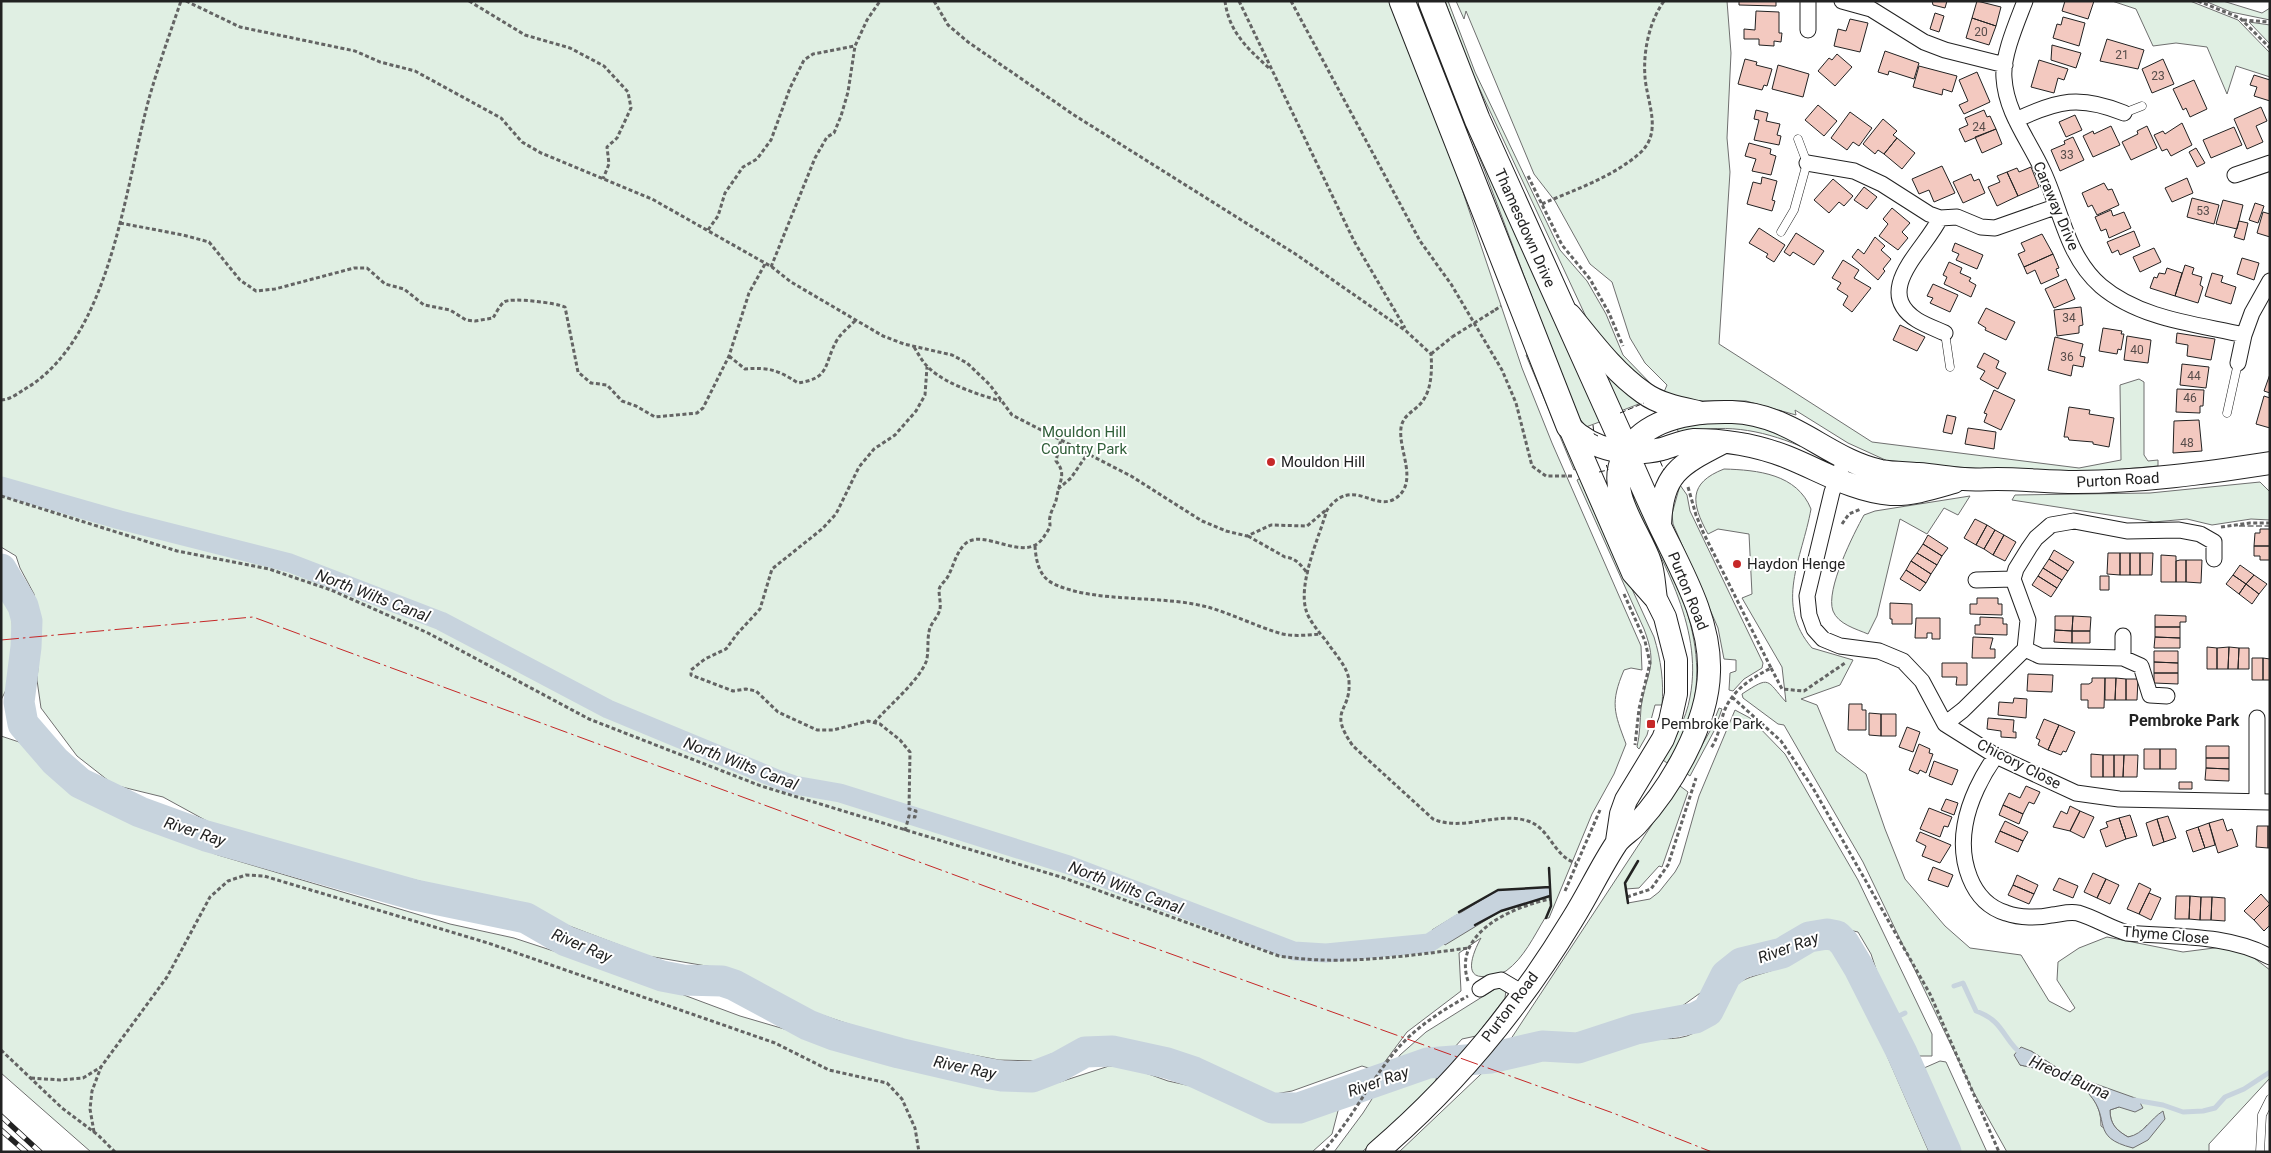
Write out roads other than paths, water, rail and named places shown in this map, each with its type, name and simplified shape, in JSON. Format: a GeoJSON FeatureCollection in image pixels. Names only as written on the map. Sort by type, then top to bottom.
{"type":"FeatureCollection","features":[{"type":"Feature","properties":{"kind":"main road","name":"Thamesdown Drive"},"geometry":{"type":"LineString","coordinates":[[1402,1],[1569,426]]}},
{"type":"Feature","properties":{"kind":"main road","name":"Thamesdown Drive"},"geometry":{"type":"LineString","coordinates":[[1431,1],[1477,119],[1627,452]]}},
{"type":"Feature","properties":{"kind":"main road","name":"Purton Road"},"geometry":{"type":"LineString","coordinates":[[1559,303],[1615,367],[1645,394],[1670,405],[1704,413]]}},
{"type":"Feature","properties":{"kind":"main road","name":"Purton Road"},"geometry":{"type":"LineString","coordinates":[[1617,841],[1621,814],[1626,800],[1663,739],[1675,705],[1676,660],[1667,625],[1656,599],[1651,564],[1619,490],[1619,472],[1627,452],[1640,434],[1656,425],[1689,415],[1734,412],[1776,421],[1804,433],[1846,456],[1879,470],[1964,479],[2074,482],[2135,480],[2188,475],[2270,463]]}},
{"type":"Feature","properties":{"kind":"main road","name":"Purton Road"},"geometry":{"type":"LineString","coordinates":[[1569,426],[1587,442],[1608,450],[1648,452],[1687,441],[1722,443],[1764,450],[1869,491],[1892,494],[1920,491],[1964,479]]}},
{"type":"Feature","properties":{"kind":"main road","name":"Purton Road"},"geometry":{"type":"LineString","coordinates":[[1569,426],[1633,573],[1656,599]]}},
{"type":"Feature","properties":{"kind":"main road","name":"Purton Road"},"geometry":{"type":"LineString","coordinates":[[1660,525],[1661,502],[1664,489],[1676,473],[1686,463],[1722,443]]}},
{"type":"Feature","properties":{"kind":"main road","name":"Purton Road"},"geometry":{"type":"LineString","coordinates":[[1377,1152],[1406,1126],[1463,1067],[1523,993],[1572,921],[1617,841],[1636,825],[1677,766],[1697,731],[1706,698],[1710,673],[1706,635],[1700,616],[1627,452]]}},
{"type":"Feature","properties":{"kind":"street"},"geometry":{"type":"LineString","coordinates":[[1808,1],[1808,30]]}},
{"type":"Feature","properties":{"kind":"street"},"geometry":{"type":"LineString","coordinates":[[1842,1],[1871,9],[1924,42],[1945,50],[2005,65]]}},
{"type":"Feature","properties":{"kind":"street","name":"Caraway Drive"},"geometry":{"type":"LineString","coordinates":[[2025,1],[2005,65],[2005,88],[2016,120],[2042,168],[2055,207],[2073,250],[2085,269],[2101,286],[2138,309],[2156,315],[2244,335]]}},
{"type":"Feature","properties":{"kind":"street"},"geometry":{"type":"LineString","coordinates":[[2016,120],[2046,106],[2070,101],[2092,102],[2124,113]]}},
{"type":"Feature","properties":{"kind":"street"},"geometry":{"type":"LineString","coordinates":[[1807,163],[1838,168],[1869,177],[1914,206],[1940,218],[1957,217],[1981,227],[1995,228],[2055,207]]}},
{"type":"Feature","properties":{"kind":"street"},"geometry":{"type":"LineString","coordinates":[[2235,175],[2270,163]]}},
{"type":"Feature","properties":{"kind":"street"},"geometry":{"type":"LineString","coordinates":[[1940,218],[1934,232],[1902,276],[1899,299],[1906,311],[1917,320],[1945,333]]}},
{"type":"Feature","properties":{"kind":"street"},"geometry":{"type":"LineString","coordinates":[[2238,363],[2244,335],[2268,289]]}},
{"type":"Feature","properties":{"kind":"street","name":"Chicory Close"},"geometry":{"type":"LineString","coordinates":[[1846,456],[1837,480],[1807,596],[1809,615],[1814,629],[1823,639],[1840,646],[1879,651],[1892,655],[1913,669],[1922,681],[1946,724],[1996,756],[2076,793],[2119,799],[2263,802]]}},
{"type":"Feature","properties":{"kind":"street"},"geometry":{"type":"LineString","coordinates":[[1946,724],[1963,710],[2025,649],[2028,620],[2013,579],[2016,569],[2036,538],[2051,525],[2074,521],[2127,531],[2180,530],[2200,534],[2214,542],[2214,559]]}},
{"type":"Feature","properties":{"kind":"street"},"geometry":{"type":"LineString","coordinates":[[1976,580],[2013,579]]}},
{"type":"Feature","properties":{"kind":"street"},"geometry":{"type":"LineString","coordinates":[[2123,636],[2123,658]]}},
{"type":"Feature","properties":{"kind":"street"},"geometry":{"type":"LineString","coordinates":[[2025,649],[2040,656],[2123,658],[2141,666],[2150,695],[2167,696]]}},
{"type":"Feature","properties":{"kind":"street"},"geometry":{"type":"LineString","coordinates":[[2257,718],[2263,802]]}},
{"type":"Feature","properties":{"kind":"street","name":"Thyme Close"},"geometry":{"type":"LineString","coordinates":[[1996,756],[1986,770],[1968,812],[1964,841],[1965,857],[1973,886],[1993,907],[2007,913],[2038,917],[2076,912],[2111,929],[2127,933],[2231,941],[2258,950],[2270,957]]}},
{"type":"Feature","properties":{"kind":"street"},"geometry":{"type":"LineString","coordinates":[[1476,991],[1491,982],[1501,980],[1523,993]]}},
{"type":"Feature","properties":{"kind":"lane"},"geometry":{"type":"LineString","coordinates":[[2124,113],[2142,106]]}},
{"type":"Feature","properties":{"kind":"lane"},"geometry":{"type":"LineString","coordinates":[[1781,232],[1798,199],[1807,163],[1798,139]]}},
{"type":"Feature","properties":{"kind":"lane"},"geometry":{"type":"LineString","coordinates":[[1945,333],[1950,367]]}},
{"type":"Feature","properties":{"kind":"lane"},"geometry":{"type":"LineString","coordinates":[[2227,413],[2238,363]]}},
{"type":"Feature","properties":{"kind":"lane"},"geometry":{"type":"LineString","coordinates":[[2260,1152],[2262,1115],[2270,1099]]}},
{"type":"Feature","properties":{"kind":"water"},"geometry":{"type":"Polygon","coordinates":[[[1550,887],[1550,896],[1501,911],[1445,945],[1432,930],[1498,890],[1550,887]]]}},
{"type":"Feature","properties":{"kind":"water"},"geometry":{"type":"Polygon","coordinates":[[[2021,1047],[2031,1051],[2065,1073],[2138,1099],[2143,1108],[2135,1112],[2119,1107],[2110,1110],[2114,1126],[2128,1137],[2143,1130],[2163,1111],[2165,1119],[2148,1140],[2133,1148],[2119,1144],[2106,1133],[2096,1103],[2089,1094],[2075,1082],[2057,1074],[2020,1065],[2014,1055],[2021,1047]]]}},
{"type":"Feature","properties":{"kind":"waterway","name":"North Wilts Canal"},"geometry":{"type":"LineString","coordinates":[[1,486],[120,520],[290,563],[441,621],[608,709],[777,779],[794,785],[840,793],[1069,865],[1294,951],[1326,953],[1429,943],[1460,923]]}},
{"type":"Feature","properties":{"kind":"waterway","name":"River Ray"},"geometry":{"type":"LineString","coordinates":[[1,569],[23,606],[27,621],[26,647],[19,702],[23,724],[55,761],[80,783],[140,812],[206,836],[415,895],[526,918],[566,941],[662,976],[683,980],[722,981],[734,985],[808,1025],[834,1035],[899,1053],[1002,1076],[1032,1077],[1058,1067],[1085,1052],[1112,1051],[1167,1063],[1194,1072],[1272,1108],[1299,1108],[1428,1063],[1491,1058],[1542,1046],[1578,1048],[1636,1029],[1695,1018],[1708,1011],[1726,975],[1741,963],[1782,953],[1809,937],[1827,934],[1837,936],[1844,943],[1859,968],[1902,1053],[1946,1152]]}},
{"type":"Feature","properties":{"kind":"waterway","name":"Hreod Burna"},"geometry":{"type":"LineString","coordinates":[[1954,986],[1963,983],[1976,1011],[1993,1020],[2016,1050],[2023,1055]]}},
{"type":"Feature","properties":{"kind":"waterway","name":"Hreod Burna"},"geometry":{"type":"LineString","coordinates":[[1887,1022],[1905,1013]]}},
{"type":"Feature","properties":{"kind":"waterway","name":"Hreod Burna"},"geometry":{"type":"LineString","coordinates":[[2134,1100],[2163,1105],[2183,1112],[2203,1111],[2215,1108],[2225,1097],[2244,1089],[2270,1072]]}},
{"type":"Feature","properties":{"kind":"railway"},"geometry":{"type":"LineString","coordinates":[[1,1116],[40,1152]]}},
{"type":"Feature","properties":{"kind":"railway"},"geometry":{"type":"LineString","coordinates":[[1,1130],[26,1152]]}},
{"type":"Feature","properties":{"kind":"place","name":"Mouldon Hill"},"geometry":{"type":"Point","coordinates":[1271,462]}},
{"type":"Feature","properties":{"kind":"place","name":"Haydon Henge"},"geometry":{"type":"Point","coordinates":[1737,564]}},
{"type":"Feature","properties":{"kind":"place","name":"Pembroke Park"},"geometry":{"type":"Point","coordinates":[1651,724]}},
{"type":"Feature","properties":{"kind":"district","name":"Pembroke Park"},"geometry":{"type":"Point","coordinates":[2184,720]}},
{"type":"Feature","properties":{"kind":"park label","name":"Mouldon Hill Country Park"},"geometry":{"type":"Point","coordinates":[1084,440]}}]}
